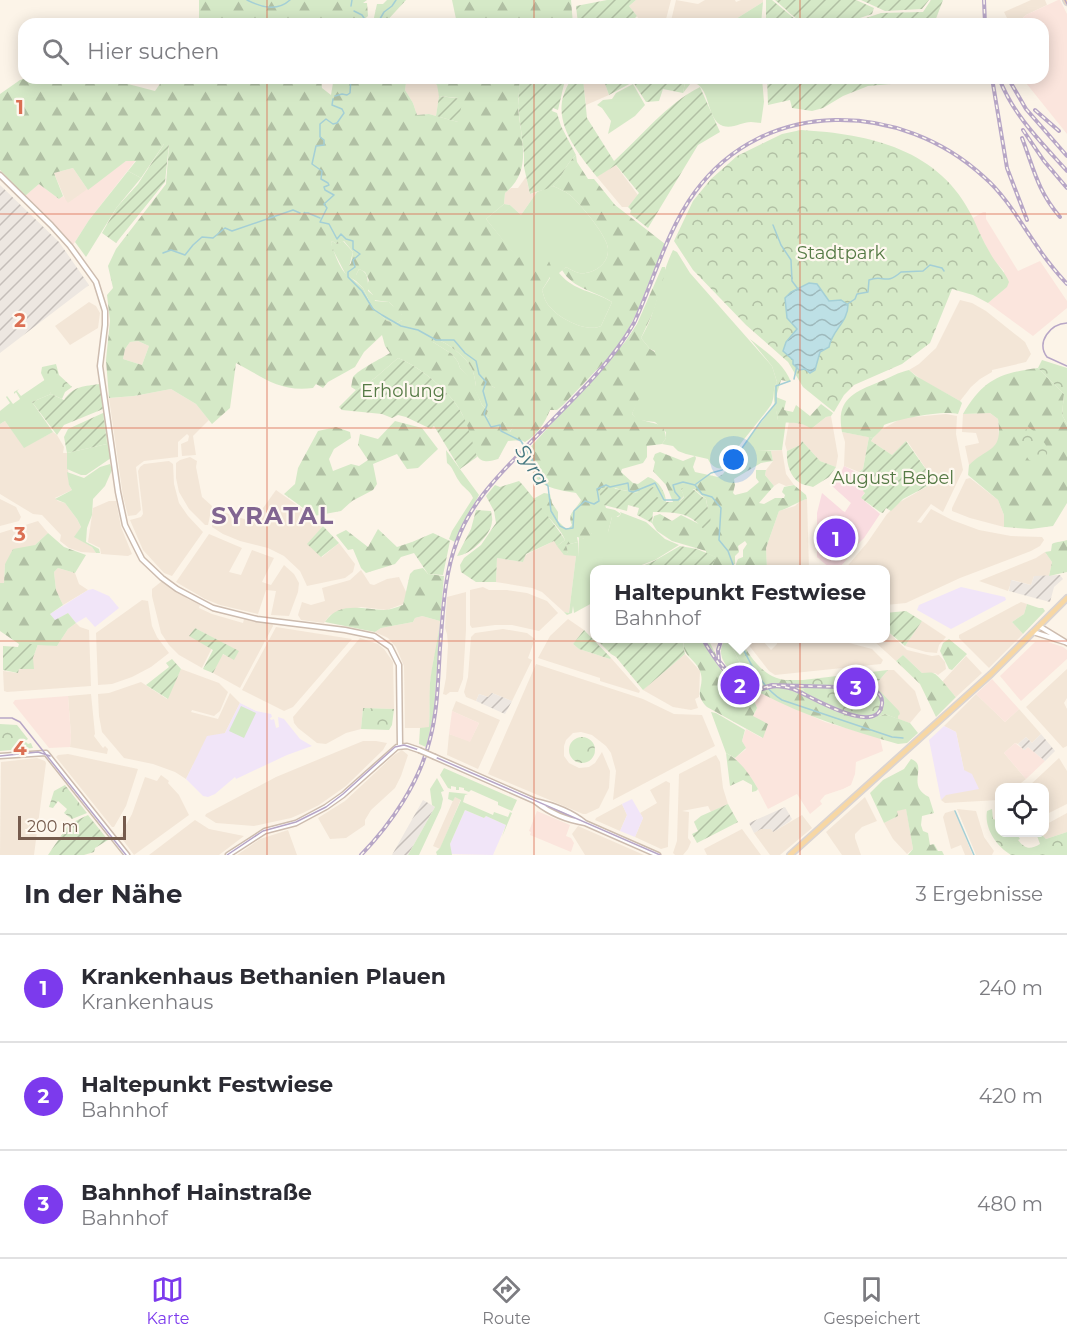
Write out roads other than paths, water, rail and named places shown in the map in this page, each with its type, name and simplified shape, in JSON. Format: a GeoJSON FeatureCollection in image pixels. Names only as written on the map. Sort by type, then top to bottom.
{"type":"FeatureCollection","features":[{"type":"Feature","properties":{"kind":"main road"},"geometry":{"type":"LineString","coordinates":[[790,855],[950,711],[1067,598]]}},
{"type":"Feature","properties":{"kind":"street"},"geometry":{"type":"LineString","coordinates":[[0,175],[70,246],[96,282],[103,303],[105,325],[100,357],[101,378],[119,501],[124,525],[142,559],[177,589],[213,608],[257,619],[358,633],[379,639],[390,647],[400,669],[400,746]]}},
{"type":"Feature","properties":{"kind":"street"},"geometry":{"type":"LineString","coordinates":[[1039,626],[1066,643]]}},
{"type":"Feature","properties":{"kind":"street"},"geometry":{"type":"LineString","coordinates":[[1033,632],[1066,643]]}},
{"type":"Feature","properties":{"kind":"street"},"geometry":{"type":"LineString","coordinates":[[228,855],[265,831],[296,823],[326,807],[344,795],[400,746],[414,748],[535,801],[549,804],[570,813],[585,823],[658,855]]}},
{"type":"Feature","properties":{"kind":"street"},"geometry":{"type":"LineString","coordinates":[[0,756],[46,753],[127,855]]}},
{"type":"Feature","properties":{"kind":"water"},"geometry":{"type":"Polygon","coordinates":[[[809,283],[817,284],[829,301],[841,300],[848,305],[845,316],[829,347],[820,352],[815,370],[810,373],[805,369],[799,370],[793,364],[793,360],[783,351],[786,342],[797,329],[787,318],[785,298],[791,292],[809,283]]]}},
{"type":"Feature","properties":{"kind":"waterway"},"geometry":{"type":"LineString","coordinates":[[247,0],[269,7],[280,6],[290,0]]}},
{"type":"Feature","properties":{"kind":"waterway"},"geometry":{"type":"LineString","coordinates":[[351,6],[352,0]]}},
{"type":"Feature","properties":{"kind":"waterway","name":"Syra"},"geometry":{"type":"LineString","coordinates":[[380,18],[396,0]]}},
{"type":"Feature","properties":{"kind":"waterway"},"geometry":{"type":"LineString","coordinates":[[354,11],[364,18]]}},
{"type":"Feature","properties":{"kind":"waterway","name":"Syra"},"geometry":{"type":"LineString","coordinates":[[335,96],[350,93],[351,84]]}},
{"type":"Feature","properties":{"kind":"waterway","name":"Syra"},"geometry":{"type":"LineString","coordinates":[[333,99],[332,105],[342,109],[344,113],[337,123],[333,124],[326,119],[320,124],[320,137],[324,140],[324,145],[316,146],[312,164],[322,171],[321,179],[329,185],[324,187],[325,190],[334,195],[324,204],[327,208],[320,222],[329,224],[337,239],[341,234],[353,241],[353,249],[360,254],[353,260],[355,267],[348,272],[348,277],[362,291],[373,309],[401,326],[418,330],[436,340],[454,340],[465,353],[476,361],[479,374],[486,382],[483,391],[487,405],[484,414],[491,427],[500,425],[501,431],[521,441],[540,473],[540,478],[548,486],[551,511],[560,526],[566,529],[573,528],[574,511],[585,501],[594,504],[599,501],[597,489],[606,485],[610,487],[628,483],[629,491],[633,492],[655,483],[664,500],[678,500],[680,498],[673,485],[683,482],[695,485],[702,494],[712,497],[721,508],[719,540],[728,551],[733,565]]}},
{"type":"Feature","properties":{"kind":"waterway"},"geometry":{"type":"LineString","coordinates":[[163,253],[171,250],[185,255],[202,237],[213,238],[225,228],[232,231],[293,210],[300,213]]}},
{"type":"Feature","properties":{"kind":"waterway"},"geometry":{"type":"LineString","coordinates":[[304,213],[320,218]]}},
{"type":"Feature","properties":{"kind":"waterway"},"geometry":{"type":"LineString","coordinates":[[773,225],[781,245],[791,260],[792,281],[798,289]]}},
{"type":"Feature","properties":{"kind":"waterway"},"geometry":{"type":"LineString","coordinates":[[846,305],[855,299],[857,294],[868,292],[869,280],[888,279],[901,272],[923,271],[930,265],[942,268],[944,271]]}},
{"type":"Feature","properties":{"kind":"waterway"},"geometry":{"type":"LineString","coordinates":[[794,379],[797,366]]}},
{"type":"Feature","properties":{"kind":"waterway"},"geometry":{"type":"LineString","coordinates":[[696,484],[711,473],[722,470],[735,458],[776,403],[776,386],[790,381]]}},
{"type":"Feature","properties":{"kind":"waterway","name":"Syra"},"geometry":{"type":"LineString","coordinates":[[740,643],[761,680],[782,700],[892,737],[903,738]]}},
{"type":"Feature","properties":{"kind":"waterway","name":"Syra"},"geometry":{"type":"LineString","coordinates":[[955,811],[974,855]]}},
{"type":"Feature","properties":{"kind":"tram line"},"geometry":{"type":"LineString","coordinates":[[1065,0],[1067,4]]}},
{"type":"Feature","properties":{"kind":"tram line"},"geometry":{"type":"LineString","coordinates":[[1067,323],[1050,330],[1043,346],[1047,357],[1067,366]]}},
{"type":"Feature","properties":{"kind":"tram line"},"geometry":{"type":"LineString","coordinates":[[0,718],[12,718],[20,722],[126,855]]}},
{"type":"Feature","properties":{"kind":"tram line"},"geometry":{"type":"LineString","coordinates":[[227,855],[263,831],[296,822],[326,807],[395,747],[404,745],[660,855]]}},
{"type":"Feature","properties":{"kind":"tram line"},"geometry":{"type":"LineString","coordinates":[[0,756],[38,752],[50,756]]}},
{"type":"Feature","properties":{"kind":"railway"},"geometry":{"type":"LineString","coordinates":[[984,0],[985,18]]}},
{"type":"Feature","properties":{"kind":"railway"},"geometry":{"type":"LineString","coordinates":[[993,84],[1007,168],[1027,220]]}},
{"type":"Feature","properties":{"kind":"railway"},"geometry":{"type":"LineString","coordinates":[[1002,84],[1020,116],[1067,171]]}},
{"type":"Feature","properties":{"kind":"railway"},"geometry":{"type":"LineString","coordinates":[[1011,84],[1026,109],[1067,156]]}},
{"type":"Feature","properties":{"kind":"railway"},"geometry":{"type":"LineString","coordinates":[[1035,110],[1059,131]]}},
{"type":"Feature","properties":{"kind":"railway"},"geometry":{"type":"LineString","coordinates":[[361,855],[403,802],[425,755],[433,728],[436,705],[447,580],[463,527],[478,501],[496,479],[611,357],[634,323],[676,222],[695,192],[724,161],[758,138],[796,125],[835,120],[875,123],[914,134],[951,152],[984,177],[1007,202],[1045,258],[1067,284]]}},
{"type":"Feature","properties":{"kind":"railway"},"geometry":{"type":"LineString","coordinates":[[1023,130],[1044,161],[1067,188]]}},
{"type":"Feature","properties":{"kind":"railway"},"geometry":{"type":"LineString","coordinates":[[1022,138],[1041,188],[1060,217]]}},
{"type":"Feature","properties":{"kind":"railway"},"geometry":{"type":"LineString","coordinates":[[705,643],[726,673],[738,684],[748,690],[751,691],[776,686],[793,689],[841,712],[868,717],[878,714],[882,704],[881,698],[878,693],[869,688],[772,685],[750,690],[735,680],[719,661],[718,650],[720,643]]}},
{"type":"Feature","properties":{"kind":"place","name":"Krankenhaus Bethanien Plauen"},"geometry":{"type":"Point","coordinates":[836,538]}},
{"type":"Feature","properties":{"kind":"place","name":"Haltepunkt Festwiese"},"geometry":{"type":"Point","coordinates":[740,685]}},
{"type":"Feature","properties":{"kind":"place","name":"Bahnhof Hainstraße"},"geometry":{"type":"Point","coordinates":[856,687]}},
{"type":"Feature","properties":{"kind":"district","name":"SYRATAL"},"geometry":{"type":"Point","coordinates":[273,516]}},
{"type":"Feature","properties":{"kind":"park label","name":"Stadtpark"},"geometry":{"type":"Point","coordinates":[841,253]}},
{"type":"Feature","properties":{"kind":"park label","name":"Erholung"},"geometry":{"type":"Point","coordinates":[403,391]}},
{"type":"Feature","properties":{"kind":"park label","name":"August Bebel"},"geometry":{"type":"Point","coordinates":[893,478]}}]}
